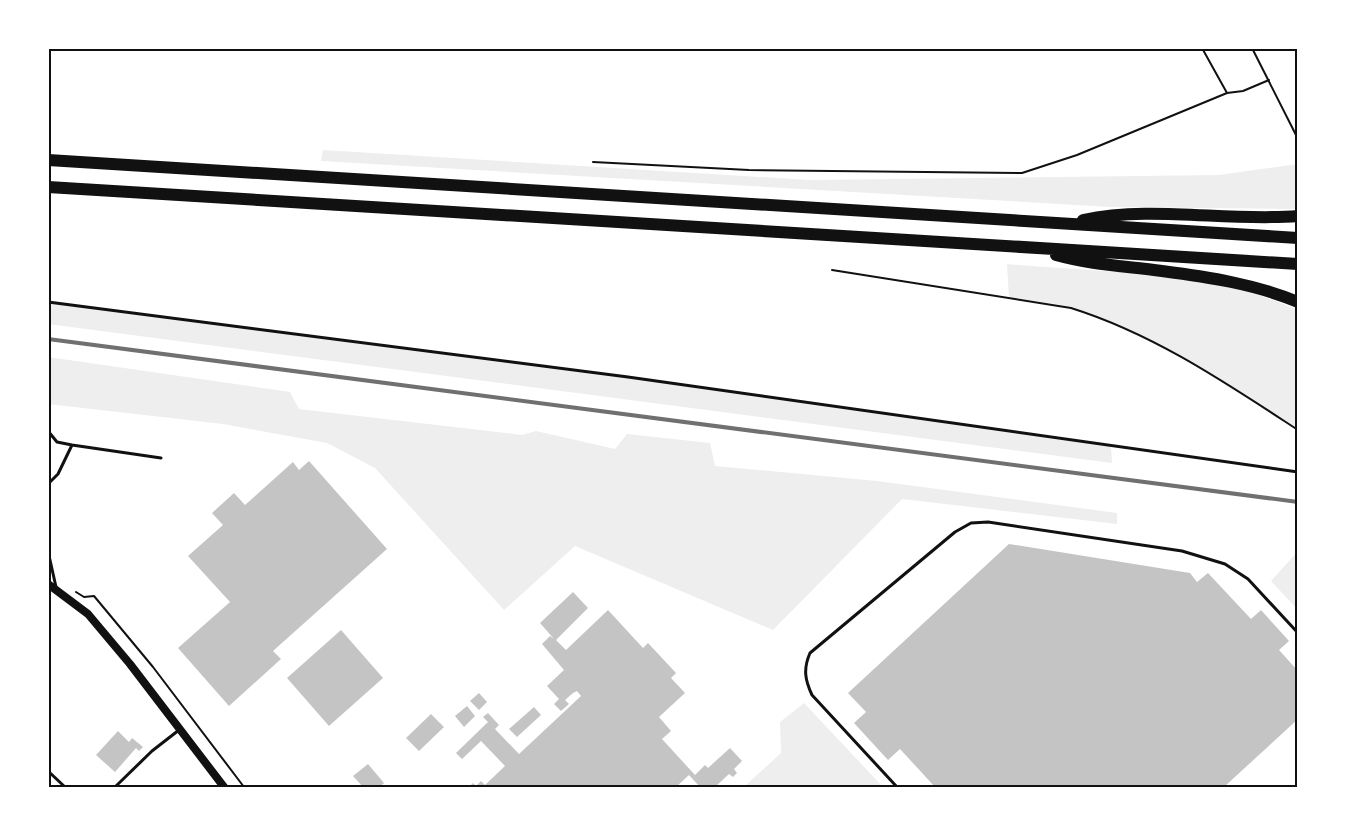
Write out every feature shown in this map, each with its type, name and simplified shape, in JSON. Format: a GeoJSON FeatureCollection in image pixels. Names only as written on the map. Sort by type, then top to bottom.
{"type":"FeatureCollection","features":[{"type":"Feature","properties":{"kind":"highway"},"geometry":{"type":"LineString","coordinates":[[48,160],[1298,238]]}},
{"type":"Feature","properties":{"kind":"highway"},"geometry":{"type":"LineString","coordinates":[[48,187],[1298,264]]}},
{"type":"Feature","properties":{"kind":"highway"},"geometry":{"type":"LineString","coordinates":[[1067,223],[1111,214],[1298,216]]}},
{"type":"Feature","properties":{"kind":"highway"},"geometry":{"type":"LineString","coordinates":[[1038,249],[1087,264],[1162,271],[1234,283],[1298,302]]}},
{"type":"Feature","properties":{"kind":"street"},"geometry":{"type":"LineString","coordinates":[[51,587],[88,614],[130,664],[224,787]]}},
{"type":"Feature","properties":{"kind":"lane"},"geometry":{"type":"LineString","coordinates":[[48,302],[628,377],[1298,472]]}},
{"type":"Feature","properties":{"kind":"lane"},"geometry":{"type":"LineString","coordinates":[[48,431],[57,442],[161,458]]}},
{"type":"Feature","properties":{"kind":"lane"},"geometry":{"type":"LineString","coordinates":[[48,484],[57,474],[72,445]]}},
{"type":"Feature","properties":{"kind":"lane"},"geometry":{"type":"LineString","coordinates":[[897,787],[812,695],[807,683],[805,664],[810,653],[955,532],[971,523],[988,522],[1182,551],[1226,564],[1248,579],[1298,633]]}},
{"type":"Feature","properties":{"kind":"lane"},"geometry":{"type":"LineString","coordinates":[[48,551],[51,587]]}},
{"type":"Feature","properties":{"kind":"lane"},"geometry":{"type":"LineString","coordinates":[[115,787],[152,751],[179,730]]}},
{"type":"Feature","properties":{"kind":"lane"},"geometry":{"type":"LineString","coordinates":[[48,771],[65,787]]}},
{"type":"Feature","properties":{"kind":"path"},"geometry":{"type":"LineString","coordinates":[[1202,48],[1227,93]]}},
{"type":"Feature","properties":{"kind":"path"},"geometry":{"type":"LineString","coordinates":[[1252,48],[1298,139]]}},
{"type":"Feature","properties":{"kind":"path"},"geometry":{"type":"LineString","coordinates":[[593,162],[761,171],[1022,173],[1077,155],[1227,93],[1243,91],[1269,80]]}},
{"type":"Feature","properties":{"kind":"path"},"geometry":{"type":"LineString","coordinates":[[832,270],[1071,308],[1095,316],[1187,359],[1298,430]]}},
{"type":"Feature","properties":{"kind":"path"},"geometry":{"type":"LineString","coordinates":[[74,591],[84,597],[94,596],[153,667],[244,787]]}},
{"type":"Feature","properties":{"kind":"shaded area"},"geometry":{"type":"Polygon","coordinates":[[[323,150],[810,180],[1219,175],[1298,164],[1298,209],[1111,207],[321,161],[323,150]]]}},
{"type":"Feature","properties":{"kind":"shaded area"},"geometry":{"type":"Polygon","coordinates":[[[1007,264],[1192,280],[1264,297],[1298,310],[1298,430],[1190,361],[1133,331],[1073,308],[1009,298],[1007,264]]]}},
{"type":"Feature","properties":{"kind":"shaded area"},"geometry":{"type":"Polygon","coordinates":[[[48,302],[628,377],[1111,446],[1112,463],[48,324],[48,302]]]}},
{"type":"Feature","properties":{"kind":"shaded area"},"geometry":{"type":"Polygon","coordinates":[[[48,357],[290,392],[299,409],[522,435],[536,431],[615,449],[627,434],[710,443],[715,466],[877,481],[1117,513],[1117,524],[902,499],[773,630],[575,546],[504,610],[375,468],[327,443],[223,424],[48,404],[48,357]]]}},
{"type":"Feature","properties":{"kind":"shaded area"},"geometry":{"type":"Polygon","coordinates":[[[1298,551],[1298,610],[1271,581],[1298,551]]]}},
{"type":"Feature","properties":{"kind":"shaded area"},"geometry":{"type":"Polygon","coordinates":[[[804,703],[883,787],[744,787],[781,753],[780,722],[804,703]]]}},
{"type":"Feature","properties":{"kind":"building"},"geometry":{"type":"Polygon","coordinates":[[[309,461],[387,549],[273,651],[281,659],[229,706],[178,648],[230,602],[188,556],[223,525],[212,513],[234,493],[245,505],[293,462],[299,470],[309,461]]]}},
{"type":"Feature","properties":{"kind":"building"},"geometry":{"type":"Polygon","coordinates":[[[1009,544],[1190,573],[1197,582],[1208,573],[1251,619],[1261,610],[1289,641],[1279,650],[1298,671],[1298,719],[1224,787],[935,787],[900,749],[888,760],[854,723],[866,712],[848,693],[1009,544]]]}},
{"type":"Feature","properties":{"kind":"building"},"geometry":{"type":"Polygon","coordinates":[[[573,592],[588,608],[556,640],[566,650],[608,610],[643,648],[648,643],[676,673],[671,678],[685,693],[659,717],[671,731],[662,739],[695,775],[705,765],[708,768],[730,748],[742,761],[734,769],[737,773],[733,777],[729,774],[715,787],[700,787],[689,775],[676,787],[469,787],[473,783],[476,786],[481,781],[485,785],[505,766],[481,741],[462,759],[456,753],[488,722],[483,717],[488,713],[499,725],[495,729],[519,754],[581,696],[577,691],[573,693],[565,700],[569,704],[561,711],[554,704],[559,699],[547,686],[564,670],[542,644],[550,636],[554,639],[540,623],[573,592]]]}},
{"type":"Feature","properties":{"kind":"building"},"geometry":{"type":"Polygon","coordinates":[[[341,630],[383,678],[329,726],[287,678],[341,630]]]}},
{"type":"Feature","properties":{"kind":"building"},"geometry":{"type":"Polygon","coordinates":[[[479,693],[487,702],[479,710],[470,701],[479,693]]]}},
{"type":"Feature","properties":{"kind":"building"},"geometry":{"type":"Polygon","coordinates":[[[467,706],[475,716],[464,727],[455,716],[467,706]]]}},
{"type":"Feature","properties":{"kind":"building"},"geometry":{"type":"Polygon","coordinates":[[[534,707],[541,715],[517,737],[509,729],[534,707]]]}},
{"type":"Feature","properties":{"kind":"building"},"geometry":{"type":"Polygon","coordinates":[[[431,714],[444,727],[419,751],[406,738],[431,714]]]}},
{"type":"Feature","properties":{"kind":"building"},"geometry":{"type":"Polygon","coordinates":[[[118,731],[129,742],[132,738],[143,747],[139,751],[136,748],[115,772],[96,755],[118,731]]]}},
{"type":"Feature","properties":{"kind":"building"},"geometry":{"type":"Polygon","coordinates":[[[368,764],[384,783],[380,787],[363,787],[353,776],[368,764]]]}},
{"type":"Feature","properties":{"kind":"railway"},"geometry":{"type":"LineString","coordinates":[[48,339],[1298,502]]}}]}
